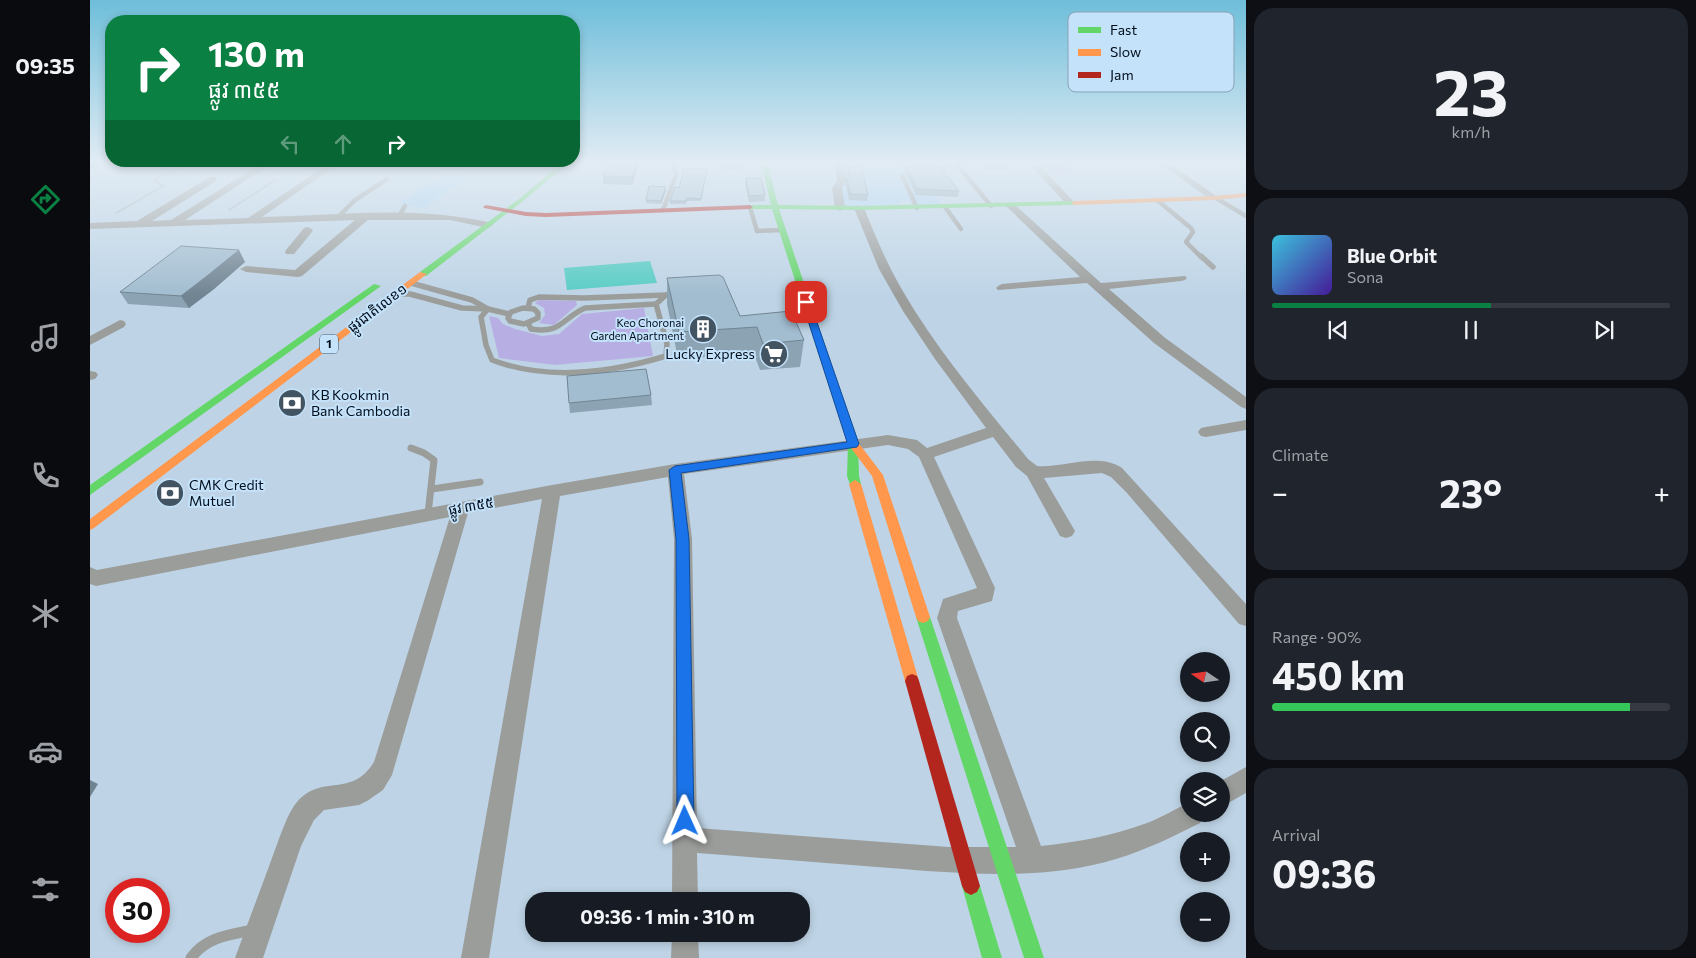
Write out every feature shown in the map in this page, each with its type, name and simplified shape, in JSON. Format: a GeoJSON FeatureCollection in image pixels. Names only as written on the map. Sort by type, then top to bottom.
{"type":"FeatureCollection","features":[{"type":"Feature","properties":{"kind":"main road"},"geometry":{"type":"LineString","coordinates":[[452,232],[486,207],[546,215],[750,207],[958,207]]}},
{"type":"Feature","properties":{"kind":"main road","name":"ផ្លូវជាតិលេខ១"},"geometry":{"type":"LineString","coordinates":[[90,525],[511,207]]}},
{"type":"Feature","properties":{"kind":"main road"},"geometry":{"type":"LineString","coordinates":[[775,207],[853,444],[853,476],[992,958]]}},
{"type":"Feature","properties":{"kind":"main road","name":"ផ្លូវជាតិលេខ១"},"geometry":{"type":"LineString","coordinates":[[90,491],[387,278]]}},
{"type":"Feature","properties":{"kind":"main road"},"geometry":{"type":"LineString","coordinates":[[853,444],[877,475],[1034,958]]}},
{"type":"Feature","properties":{"kind":"street"},"geometry":{"type":"LineString","coordinates":[[138,225],[168,207]]}},
{"type":"Feature","properties":{"kind":"street"},"geometry":{"type":"LineString","coordinates":[[172,224],[199,207]]}},
{"type":"Feature","properties":{"kind":"street"},"geometry":{"type":"LineString","coordinates":[[249,222],[271,207]]}},
{"type":"Feature","properties":{"kind":"street"},"geometry":{"type":"LineString","coordinates":[[1012,207],[1159,340],[1246,404]]}},
{"type":"Feature","properties":{"kind":"street"},"geometry":{"type":"LineString","coordinates":[[859,208],[882,264],[895,288],[952,376],[1022,463],[1032,472],[1066,530]]}},
{"type":"Feature","properties":{"kind":"street"},"geometry":{"type":"LineString","coordinates":[[294,230],[332,226],[364,218],[399,216],[450,217],[488,224]]}},
{"type":"Feature","properties":{"kind":"street"},"geometry":{"type":"LineString","coordinates":[[246,269],[298,274],[364,218]]}},
{"type":"Feature","properties":{"kind":"street"},"geometry":{"type":"LineString","coordinates":[[92,226],[249,222],[332,226],[351,229]]}},
{"type":"Feature","properties":{"kind":"street"},"geometry":{"type":"LineString","coordinates":[[290,252],[308,230]]}},
{"type":"Feature","properties":{"kind":"street"},"geometry":{"type":"LineString","coordinates":[[1002,288],[1181,278]]}},
{"type":"Feature","properties":{"kind":"street"},"geometry":{"type":"LineString","coordinates":[[90,341],[120,324]]}},
{"type":"Feature","properties":{"kind":"street"},"geometry":{"type":"LineString","coordinates":[[1206,432],[1246,425]]}},
{"type":"Feature","properties":{"kind":"street"},"geometry":{"type":"LineString","coordinates":[[996,430],[926,454],[986,588],[985,595],[950,605],[947,618],[1033,859]]}},
{"type":"Feature","properties":{"kind":"street","name":"ផ្លូវ ៣៥៥"},"geometry":{"type":"LineString","coordinates":[[92,580],[428,514],[675,470],[888,440],[912,444],[926,454]]}},
{"type":"Feature","properties":{"kind":"street"},"geometry":{"type":"LineString","coordinates":[[1032,472],[1110,469],[1122,477],[1246,618]]}},
{"type":"Feature","properties":{"kind":"street"},"geometry":{"type":"LineString","coordinates":[[675,470],[683,539],[685,892]]}},
{"type":"Feature","properties":{"kind":"street"},"geometry":{"type":"LineString","coordinates":[[476,958],[552,491]]}},
{"type":"Feature","properties":{"kind":"street"},"geometry":{"type":"LineString","coordinates":[[249,958],[290,844],[304,811],[320,799],[359,793],[375,782],[384,767],[461,508]]}},
{"type":"Feature","properties":{"kind":"street"},"geometry":{"type":"LineString","coordinates":[[1230,789],[1246,779]]}},
{"type":"Feature","properties":{"kind":"street"},"geometry":{"type":"LineString","coordinates":[[685,840],[964,861],[1044,860],[1106,850],[1171,826],[1180,821]]}},
{"type":"Feature","properties":{"kind":"street"},"geometry":{"type":"LineString","coordinates":[[685,942],[685,958]]}},
{"type":"Feature","properties":{"kind":"lane"},"geometry":{"type":"LineString","coordinates":[[332,226],[350,207]]}},
{"type":"Feature","properties":{"kind":"lane"},"geometry":{"type":"LineString","coordinates":[[399,216],[405,207]]}},
{"type":"Feature","properties":{"kind":"lane"},"geometry":{"type":"LineString","coordinates":[[750,207],[757,231],[783,230]]}},
{"type":"Feature","properties":{"kind":"lane"},"geometry":{"type":"LineString","coordinates":[[945,207],[961,229]]}},
{"type":"Feature","properties":{"kind":"lane"},"geometry":{"type":"LineString","coordinates":[[1165,207],[1191,228],[1193,232],[1186,242],[1187,244],[1213,268]]}},
{"type":"Feature","properties":{"kind":"lane"},"geometry":{"type":"LineString","coordinates":[[1230,207],[1246,216]]}},
{"type":"Feature","properties":{"kind":"lane"},"geometry":{"type":"LineString","coordinates":[[411,283],[472,300],[488,309]]}},
{"type":"Feature","properties":{"kind":"lane"},"geometry":{"type":"LineString","coordinates":[[528,308],[530,300],[539,297],[584,298],[684,293]]}},
{"type":"Feature","properties":{"kind":"lane"},"geometry":{"type":"LineString","coordinates":[[397,294],[410,294],[462,308],[488,309],[509,314],[517,309],[528,308],[537,311],[538,316],[535,320],[528,323],[513,323],[508,318],[509,314]]}},
{"type":"Feature","properties":{"kind":"lane"},"geometry":{"type":"LineString","coordinates":[[528,323],[531,328],[543,332],[554,331],[577,311],[585,308],[656,304],[666,295]]}},
{"type":"Feature","properties":{"kind":"lane"},"geometry":{"type":"LineString","coordinates":[[584,298],[585,308]]}},
{"type":"Feature","properties":{"kind":"lane"},"geometry":{"type":"LineString","coordinates":[[488,309],[481,317],[486,345],[492,360],[529,371],[555,373],[612,368],[651,362],[666,356],[667,344],[656,304]]}},
{"type":"Feature","properties":{"kind":"lane"},"geometry":{"type":"LineString","coordinates":[[411,448],[424,452],[434,460],[428,514]]}},
{"type":"Feature","properties":{"kind":"lane"},"geometry":{"type":"LineString","coordinates":[[432,489],[480,482]]}},
{"type":"Feature","properties":{"kind":"lane"},"geometry":{"type":"LineString","coordinates":[[191,958],[199,946],[211,939],[260,928]]}},
{"type":"Feature","properties":{"kind":"path"},"geometry":{"type":"LineString","coordinates":[[92,226],[126,207]]}},
{"type":"Feature","properties":{"kind":"path"},"geometry":{"type":"LineString","coordinates":[[210,223],[235,207]]}},
{"type":"Feature","properties":{"kind":"shaded area"},"geometry":{"type":"Polygon","coordinates":[[[650,261],[657,283],[567,290],[564,268],[650,261]]]}},
{"type":"Feature","properties":{"kind":"shaded area"},"geometry":{"type":"Polygon","coordinates":[[[539,300],[576,301],[577,305],[554,325],[539,323],[545,315],[544,308],[535,303],[539,300]]]}},
{"type":"Feature","properties":{"kind":"shaded area"},"geometry":{"type":"Polygon","coordinates":[[[644,308],[653,356],[555,365],[499,358],[489,316],[498,318],[503,324],[515,329],[542,336],[559,334],[582,314],[644,308]]]}},
{"type":"Feature","properties":{"kind":"building"},"geometry":{"type":"Polygon","coordinates":[[[181,246],[239,250],[181,296],[120,292],[181,246]]]}},
{"type":"Feature","properties":{"kind":"building"},"geometry":{"type":"Polygon","coordinates":[[[719,275],[723,277],[740,316],[791,311],[804,340],[763,344],[757,327],[679,332],[667,278],[719,275]]]}},
{"type":"Feature","properties":{"kind":"building"},"geometry":{"type":"Polygon","coordinates":[[[646,369],[651,395],[569,403],[567,376],[646,369]]]}},
{"type":"Feature","properties":{"kind":"traffic: fast"},"geometry":{"type":"LineString","coordinates":[[423,274],[512,207]]}},
{"type":"Feature","properties":{"kind":"traffic: fast"},"geometry":{"type":"LineString","coordinates":[[750,207],[915,207]]}},
{"type":"Feature","properties":{"kind":"traffic: fast"},"geometry":{"type":"LineString","coordinates":[[775,207],[853,444],[853,476],[855,484]]}},
{"type":"Feature","properties":{"kind":"traffic: fast"},"geometry":{"type":"LineString","coordinates":[[90,491],[377,286]]}},
{"type":"Feature","properties":{"kind":"traffic: fast"},"geometry":{"type":"LineString","coordinates":[[923,617],[1034,958]]}},
{"type":"Feature","properties":{"kind":"traffic: fast"},"geometry":{"type":"LineString","coordinates":[[971,886],[992,958]]}},
{"type":"Feature","properties":{"kind":"traffic: slow"},"geometry":{"type":"LineString","coordinates":[[90,525],[423,274]]}},
{"type":"Feature","properties":{"kind":"traffic: slow"},"geometry":{"type":"LineString","coordinates":[[853,444],[877,475],[923,617]]}},
{"type":"Feature","properties":{"kind":"traffic: slow"},"geometry":{"type":"LineString","coordinates":[[855,484],[912,681]]}},
{"type":"Feature","properties":{"kind":"traffic: jam"},"geometry":{"type":"LineString","coordinates":[[486,207],[526,214],[546,215],[750,207]]}},
{"type":"Feature","properties":{"kind":"traffic: jam"},"geometry":{"type":"LineString","coordinates":[[912,681],[971,886]]}},
{"type":"Feature","properties":{"kind":"place","name":"Keo Choronai Garden Apartment"},"geometry":{"type":"Point","coordinates":[703,329]}},
{"type":"Feature","properties":{"kind":"place","name":"Lucky Express"},"geometry":{"type":"Point","coordinates":[774,354]}},
{"type":"Feature","properties":{"kind":"place","name":"KB Kookmin Bank Cambodia"},"geometry":{"type":"Point","coordinates":[292,403]}},
{"type":"Feature","properties":{"kind":"place","name":"CMK Credit Mutuel"},"geometry":{"type":"Point","coordinates":[170,493]}},
{"type":"Feature","properties":{"kind":"route"},"geometry":{"type":"LineString","coordinates":[[685,821],[683,539],[675,470],[853,444],[806,302]]}}]}
